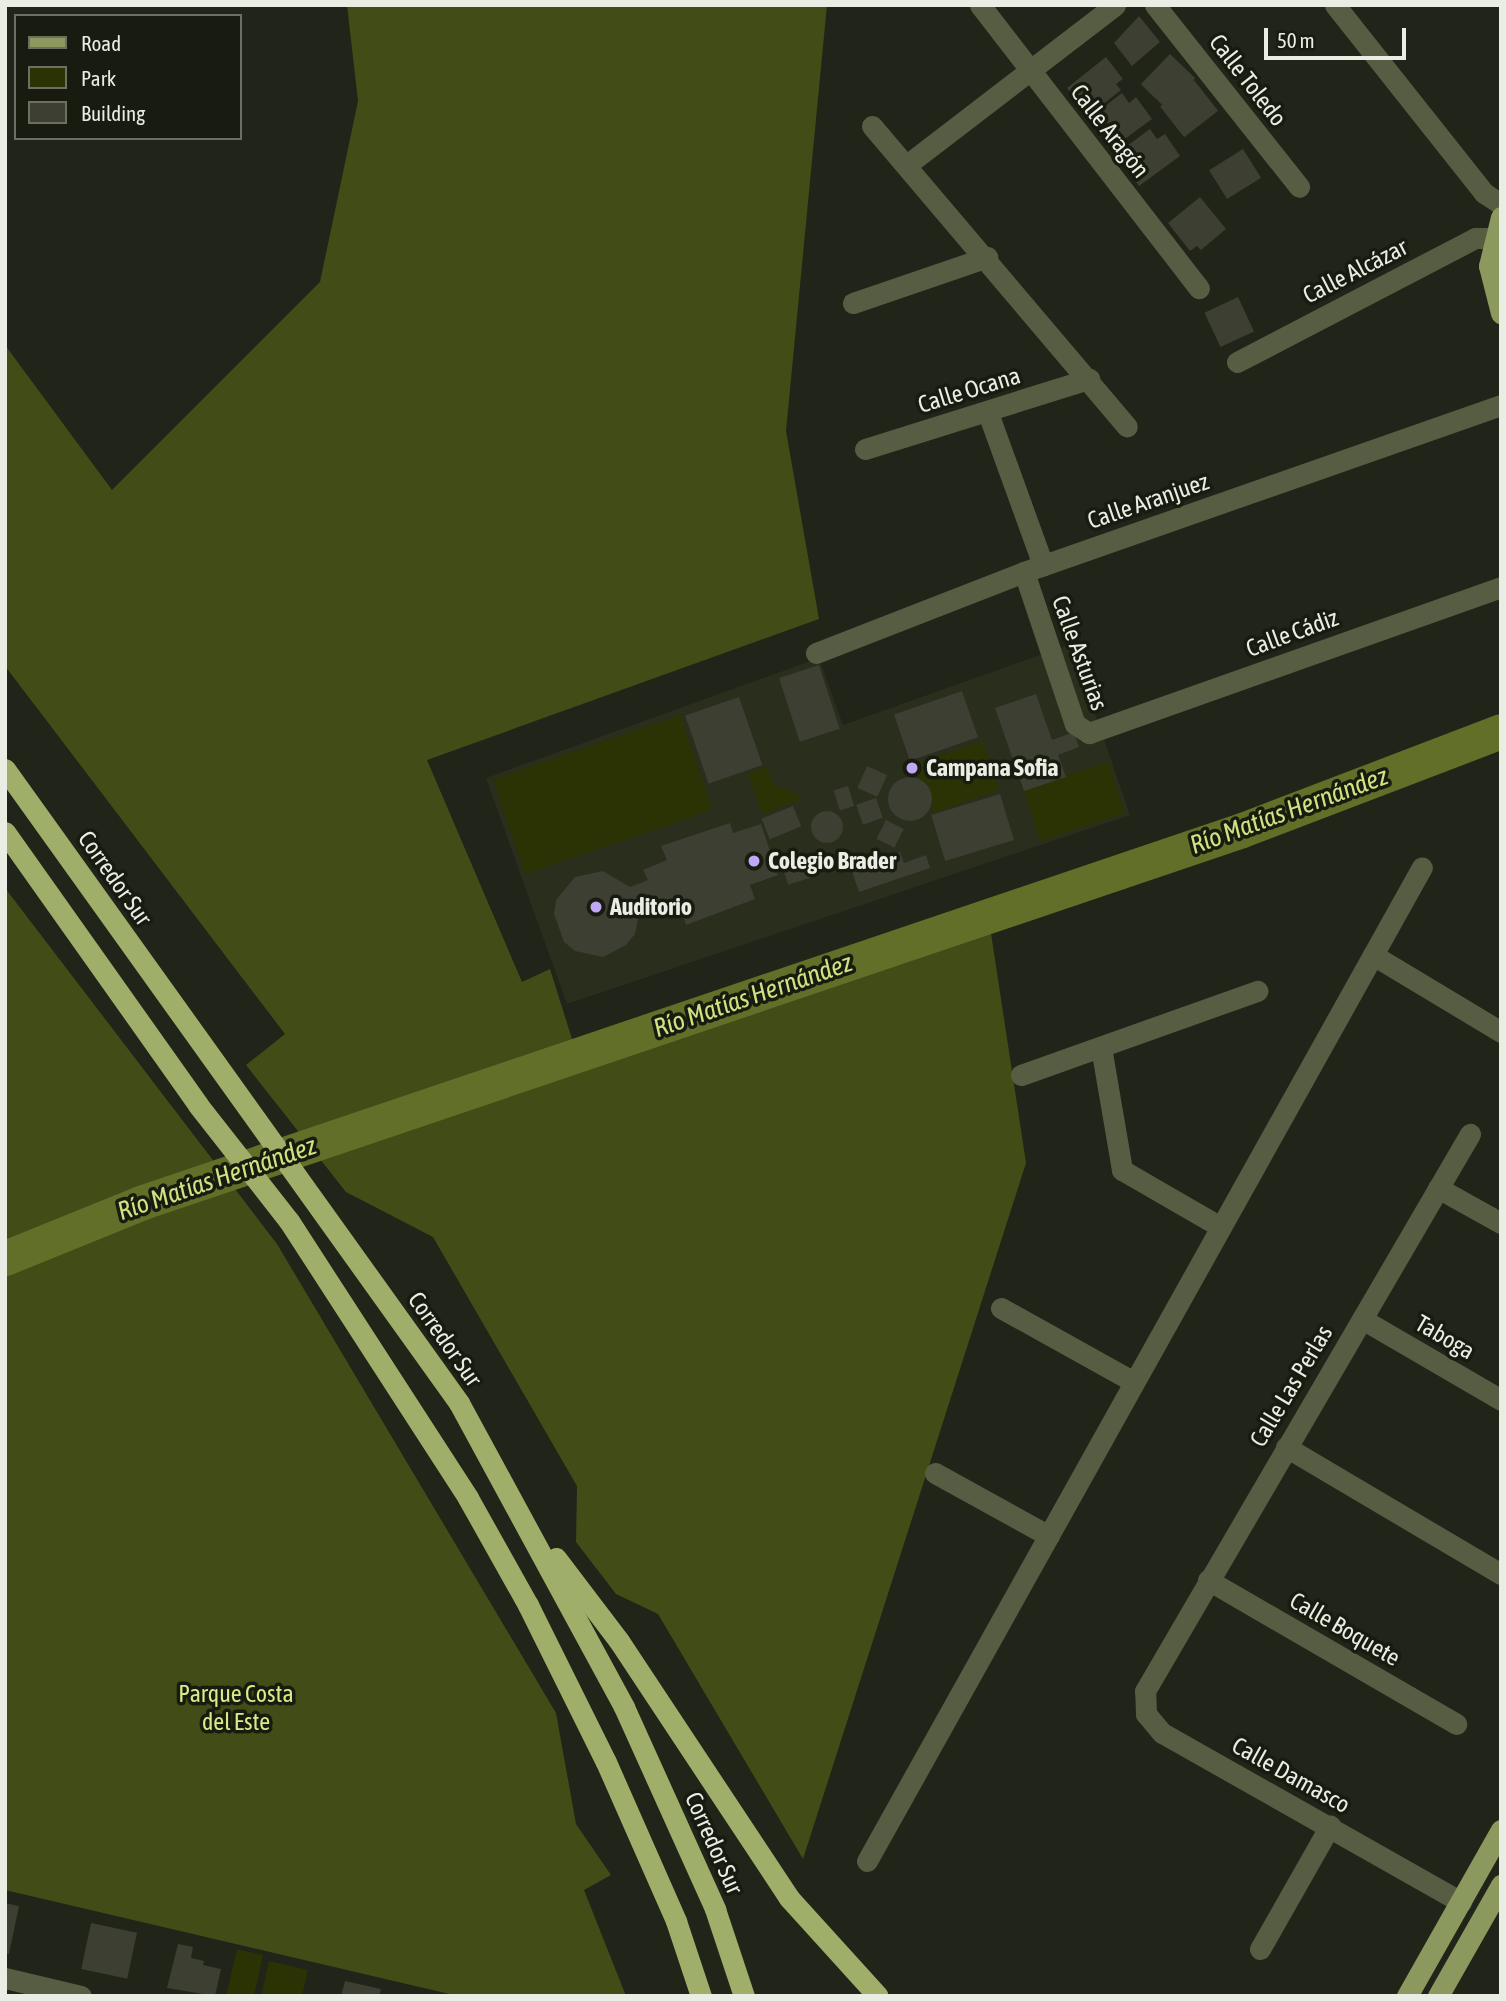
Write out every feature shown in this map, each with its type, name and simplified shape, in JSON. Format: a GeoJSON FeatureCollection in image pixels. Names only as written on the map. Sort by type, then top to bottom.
{"type":"FeatureCollection","features":[{"type":"Feature","properties":{"kind":"highway","name":"Corredor Sur"},"geometry":{"type":"LineString","coordinates":[[5,769],[233,1090],[323,1209],[459,1403],[624,1707],[715,1909],[744,1996]]}},
{"type":"Feature","properties":{"kind":"highway"},"geometry":{"type":"LineString","coordinates":[[5,832],[198,1105],[289,1221],[413,1408],[528,1605],[606,1762],[676,1921],[701,1996]]}},
{"type":"Feature","properties":{"kind":"highway"},"geometry":{"type":"LineString","coordinates":[[518,1508],[619,1641],[789,1898],[878,1996]]}},
{"type":"Feature","properties":{"kind":"main road"},"geometry":{"type":"LineString","coordinates":[[1498,230],[1489,266],[1501,313]]}},
{"type":"Feature","properties":{"kind":"main road"},"geometry":{"type":"LineString","coordinates":[[1408,1995],[1501,1830]]}},
{"type":"Feature","properties":{"kind":"main road"},"geometry":{"type":"LineString","coordinates":[[1461,1902],[1500,1886]]}},
{"type":"Feature","properties":{"kind":"main road"},"geometry":{"type":"LineString","coordinates":[[1438,1996],[1500,1886]]}},
{"type":"Feature","properties":{"kind":"main road"},"geometry":{"type":"LineString","coordinates":[[1461,1902],[1470,1939]]}},
{"type":"Feature","properties":{"kind":"street","name":"Calle Aragón"},"geometry":{"type":"LineString","coordinates":[[980,5],[1199,288]]}},
{"type":"Feature","properties":{"kind":"street"},"geometry":{"type":"LineString","coordinates":[[908,164],[1028,68],[1115,5]]}},
{"type":"Feature","properties":{"kind":"street","name":"Calle Toledo"},"geometry":{"type":"LineString","coordinates":[[1155,5],[1300,187]]}},
{"type":"Feature","properties":{"kind":"street"},"geometry":{"type":"LineString","coordinates":[[1335,5],[1484,193],[1501,204]]}},
{"type":"Feature","properties":{"kind":"street"},"geometry":{"type":"LineString","coordinates":[[872,126],[908,164],[1128,427]]}},
{"type":"Feature","properties":{"kind":"street","name":"Calle Alcázar"},"geometry":{"type":"LineString","coordinates":[[1237,362],[1475,238],[1498,230]]}},
{"type":"Feature","properties":{"kind":"street"},"geometry":{"type":"LineString","coordinates":[[853,303],[987,257]]}},
{"type":"Feature","properties":{"kind":"street","name":"Calle Ocana"},"geometry":{"type":"LineString","coordinates":[[865,449],[988,413],[1089,379]]}},
{"type":"Feature","properties":{"kind":"street","name":"Calle Aranjuez"},"geometry":{"type":"LineString","coordinates":[[816,653],[1034,568],[1501,405]]}},
{"type":"Feature","properties":{"kind":"street"},"geometry":{"type":"LineString","coordinates":[[988,413],[1034,568]]}},
{"type":"Feature","properties":{"kind":"street","name":"Calle Asturias"},"geometry":{"type":"LineString","coordinates":[[1034,568],[1075,724],[1089,733],[1101,729]]}},
{"type":"Feature","properties":{"kind":"street","name":"Calle Cádiz"},"geometry":{"type":"LineString","coordinates":[[1101,729],[1501,587]]}},
{"type":"Feature","properties":{"kind":"street"},"geometry":{"type":"LineString","coordinates":[[867,1861],[1219,1226],[1422,867]]}},
{"type":"Feature","properties":{"kind":"street"},"geometry":{"type":"LineString","coordinates":[[1373,954],[1501,1032]]}},
{"type":"Feature","properties":{"kind":"street"},"geometry":{"type":"LineString","coordinates":[[1021,1075],[1257,991]]}},
{"type":"Feature","properties":{"kind":"street"},"geometry":{"type":"LineString","coordinates":[[1101,1047],[1122,1170],[1219,1226]]}},
{"type":"Feature","properties":{"kind":"street","name":"Calle Las Perlas"},"geometry":{"type":"LineString","coordinates":[[1157,1665],[1470,1134]]}},
{"type":"Feature","properties":{"kind":"street"},"geometry":{"type":"LineString","coordinates":[[1438,1188],[1501,1223]]}},
{"type":"Feature","properties":{"kind":"street"},"geometry":{"type":"LineString","coordinates":[[1001,1308],[1134,1382]]}},
{"type":"Feature","properties":{"kind":"street","name":"Taboga"},"geometry":{"type":"LineString","coordinates":[[1362,1318],[1501,1400]]}},
{"type":"Feature","properties":{"kind":"street"},"geometry":{"type":"LineString","coordinates":[[1286,1447],[1501,1574]]}},
{"type":"Feature","properties":{"kind":"street"},"geometry":{"type":"LineString","coordinates":[[935,1473],[1049,1536]]}},
{"type":"Feature","properties":{"kind":"street","name":"Calle Boquete"},"geometry":{"type":"LineString","coordinates":[[1208,1580],[1456,1724]]}},
{"type":"Feature","properties":{"kind":"street","name":"Calle Damasco"},"geometry":{"type":"LineString","coordinates":[[1157,1665],[1145,1691],[1146,1714],[1162,1733],[1461,1902]]}},
{"type":"Feature","properties":{"kind":"street"},"geometry":{"type":"LineString","coordinates":[[1260,1949],[1330,1826]]}},
{"type":"Feature","properties":{"kind":"street"},"geometry":{"type":"LineString","coordinates":[[5,1978],[81,1996]]}},
{"type":"Feature","properties":{"kind":"shaded area","name":"Colegio Brader"},"geometry":{"type":"Polygon","coordinates":[[[1071,644],[1130,815],[567,1004],[486,778],[819,658],[843,725],[1071,644]]]}},
{"type":"Feature","properties":{"kind":"green space"},"geometry":{"type":"Polygon","coordinates":[[[347,5],[827,5],[786,431],[819,619],[427,760],[522,982],[550,969],[578,1058],[989,920],[1026,1163],[803,1859],[658,1614],[616,1594],[576,1542],[577,1486],[433,1237],[346,1192],[246,1065],[285,1034],[5,666],[5,345],[112,490],[320,282],[358,101],[347,5]]]}},
{"type":"Feature","properties":{"kind":"green space"},"geometry":{"type":"Polygon","coordinates":[[[680,715],[713,810],[525,874],[493,779],[680,715]]]}},
{"type":"Feature","properties":{"kind":"green space"},"geometry":{"type":"Polygon","coordinates":[[[983,741],[999,790],[932,813],[930,791],[918,779],[913,764],[983,741]]]}},
{"type":"Feature","properties":{"kind":"green space"},"geometry":{"type":"Polygon","coordinates":[[[1108,762],[1125,813],[1040,841],[1023,790],[1108,762]]]}},
{"type":"Feature","properties":{"kind":"green space"},"geometry":{"type":"Polygon","coordinates":[[[767,766],[774,786],[797,793],[800,800],[762,814],[748,773],[767,766]]]}},
{"type":"Feature","properties":{"kind":"green space","name":"Parque Costa del Este"},"geometry":{"type":"Polygon","coordinates":[[[5,888],[277,1244],[556,1713],[576,1824],[611,1875],[584,1890],[626,1996],[458,1996],[5,1890],[5,888]]]}},
{"type":"Feature","properties":{"kind":"green space"},"geometry":{"type":"Polygon","coordinates":[[[237,1949],[263,1955],[254,1996],[226,1996],[237,1949]]]}},
{"type":"Feature","properties":{"kind":"green space"},"geometry":{"type":"Polygon","coordinates":[[[269,1961],[308,1970],[302,1996],[261,1996],[269,1961]]]}},
{"type":"Feature","properties":{"kind":"building"},"geometry":{"type":"Polygon","coordinates":[[[1139,16],[1160,42],[1132,66],[1114,43],[1139,16]]]}},
{"type":"Feature","properties":{"kind":"building"},"geometry":{"type":"Polygon","coordinates":[[[1170,54],[1195,78],[1166,109],[1141,84],[1170,54]]]}},
{"type":"Feature","properties":{"kind":"building"},"geometry":{"type":"Polygon","coordinates":[[[1106,57],[1123,79],[1116,84],[1121,90],[1088,116],[1067,88],[1106,57]]]}},
{"type":"Feature","properties":{"kind":"building"},"geometry":{"type":"Polygon","coordinates":[[[1194,80],[1218,111],[1184,137],[1160,106],[1194,80]]]}},
{"type":"Feature","properties":{"kind":"building"},"geometry":{"type":"Polygon","coordinates":[[[1122,93],[1129,103],[1136,97],[1152,119],[1114,147],[1091,117],[1122,93]]]}},
{"type":"Feature","properties":{"kind":"building"},"geometry":{"type":"Polygon","coordinates":[[[1150,129],[1157,139],[1165,134],[1180,156],[1139,186],[1116,154],[1150,129]]]}},
{"type":"Feature","properties":{"kind":"building"},"geometry":{"type":"Polygon","coordinates":[[[1243,149],[1261,178],[1227,199],[1209,170],[1243,149]]]}},
{"type":"Feature","properties":{"kind":"building"},"geometry":{"type":"Polygon","coordinates":[[[1200,197],[1226,229],[1201,250],[1197,246],[1190,251],[1168,223],[1200,197]]]}},
{"type":"Feature","properties":{"kind":"building"},"geometry":{"type":"Polygon","coordinates":[[[1238,297],[1254,331],[1221,347],[1204,313],[1238,297]]]}},
{"type":"Feature","properties":{"kind":"building"},"geometry":{"type":"Polygon","coordinates":[[[819,665],[840,729],[800,742],[779,678],[819,665]]]}},
{"type":"Feature","properties":{"kind":"building"},"geometry":{"type":"Polygon","coordinates":[[[962,691],[978,737],[910,761],[894,714],[962,691]]]}},
{"type":"Feature","properties":{"kind":"building"},"geometry":{"type":"Polygon","coordinates":[[[1036,694],[1052,740],[1074,732],[1079,747],[1058,755],[1066,777],[1024,791],[995,708],[1036,694]]]}},
{"type":"Feature","properties":{"kind":"building"},"geometry":{"type":"Polygon","coordinates":[[[739,697],[762,765],[709,784],[685,716],[739,697]]]}},
{"type":"Feature","properties":{"kind":"building"},"geometry":{"type":"Polygon","coordinates":[[[867,766],[887,775],[877,797],[857,788],[867,766]]]}},
{"type":"Feature","properties":{"kind":"building"},"geometry":{"type":"Polygon","coordinates":[[[910,777],[925,784],[932,799],[925,814],[910,821],[895,814],[888,799],[895,784],[910,777]]]}},
{"type":"Feature","properties":{"kind":"building"},"geometry":{"type":"Polygon","coordinates":[[[848,786],[854,806],[840,810],[834,790],[848,786]]]}},
{"type":"Feature","properties":{"kind":"building"},"geometry":{"type":"Polygon","coordinates":[[[1000,794],[1014,840],[945,861],[931,815],[1000,794]]]}},
{"type":"Feature","properties":{"kind":"building"},"geometry":{"type":"Polygon","coordinates":[[[876,798],[883,818],[863,825],[856,805],[876,798]]]}},
{"type":"Feature","properties":{"kind":"building"},"geometry":{"type":"Polygon","coordinates":[[[793,806],[801,826],[770,839],[761,819],[793,806]]]}},
{"type":"Feature","properties":{"kind":"building"},"geometry":{"type":"Polygon","coordinates":[[[827,811],[838,816],[843,827],[838,838],[827,843],[816,838],[811,827],[816,816],[827,811]]]}},
{"type":"Feature","properties":{"kind":"building"},"geometry":{"type":"Polygon","coordinates":[[[886,820],[904,829],[894,848],[876,839],[886,820]]]}},
{"type":"Feature","properties":{"kind":"building"},"geometry":{"type":"Polygon","coordinates":[[[730,823],[733,833],[761,824],[778,875],[750,885],[755,899],[686,925],[681,910],[662,917],[658,908],[639,915],[635,934],[626,945],[603,957],[575,951],[564,942],[554,914],[556,900],[575,877],[603,871],[630,887],[648,880],[643,870],[667,860],[661,846],[730,823]]]}},
{"type":"Feature","properties":{"kind":"building"},"geometry":{"type":"Polygon","coordinates":[[[900,852],[904,863],[926,855],[930,868],[859,892],[851,869],[900,852]]]}},
{"type":"Feature","properties":{"kind":"building"},"geometry":{"type":"Polygon","coordinates":[[[802,853],[810,878],[788,885],[780,860],[802,853]]]}},
{"type":"Feature","properties":{"kind":"building"},"geometry":{"type":"Polygon","coordinates":[[[5,1903],[19,1906],[9,1954],[5,1953],[5,1903]]]}},
{"type":"Feature","properties":{"kind":"building"},"geometry":{"type":"Polygon","coordinates":[[[91,1923],[137,1933],[127,1979],[81,1969],[91,1923]]]}},
{"type":"Feature","properties":{"kind":"building"},"geometry":{"type":"Polygon","coordinates":[[[178,1944],[193,1947],[191,1958],[204,1961],[203,1965],[221,1969],[215,1996],[167,1988],[178,1944]]]}},
{"type":"Feature","properties":{"kind":"building"},"geometry":{"type":"Polygon","coordinates":[[[345,1981],[381,1989],[379,1996],[341,1996],[345,1981]]]}},
{"type":"Feature","properties":{"kind":"waterway","name":"Río Matías Hernández"},"geometry":{"type":"LineString","coordinates":[[5,1258],[143,1202],[1242,830],[1501,731]]}},
{"type":"Feature","properties":{"kind":"place","name":"Campana Sofia"},"geometry":{"type":"Point","coordinates":[912,768]}},
{"type":"Feature","properties":{"kind":"place","name":"Colegio Brader"},"geometry":{"type":"Point","coordinates":[754,861]}},
{"type":"Feature","properties":{"kind":"place","name":"Auditorio"},"geometry":{"type":"Point","coordinates":[596,907]}}]}
